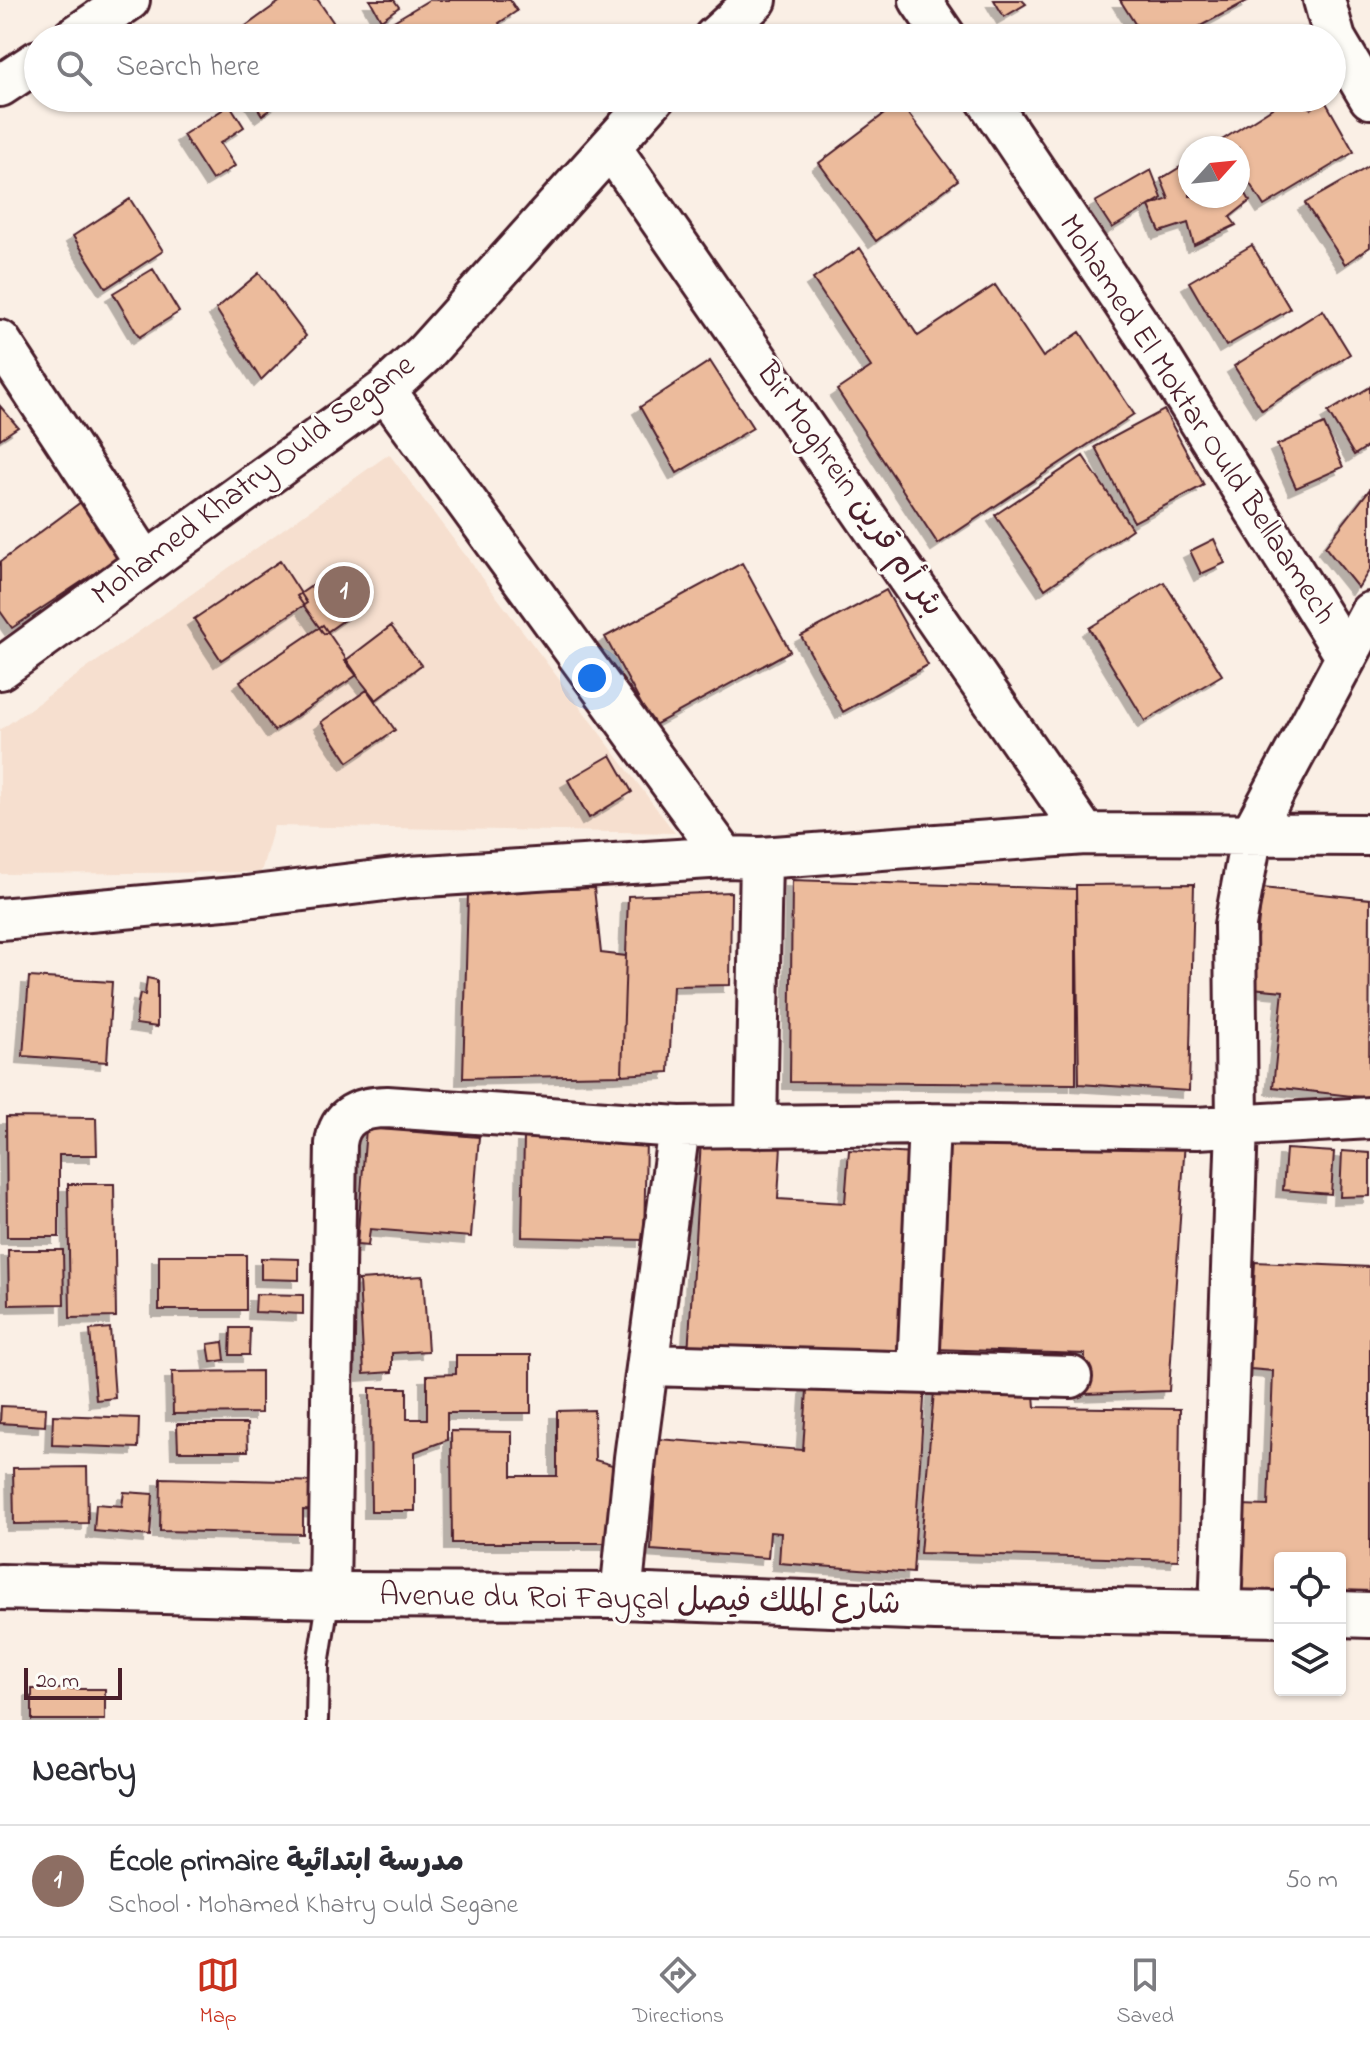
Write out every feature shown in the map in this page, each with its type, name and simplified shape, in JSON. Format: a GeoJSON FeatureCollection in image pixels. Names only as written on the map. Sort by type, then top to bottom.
{"type":"FeatureCollection","features":[{"type":"Feature","properties":{"kind":"street"},"geometry":{"type":"LineString","coordinates":[[94,24],[129,0]]}},
{"type":"Feature","properties":{"kind":"street"},"geometry":{"type":"LineString","coordinates":[[729,24],[756,0]]}},
{"type":"Feature","properties":{"kind":"street"},"geometry":{"type":"LineString","coordinates":[[920,0],[936,24]]}},
{"type":"Feature","properties":{"kind":"street"},"geometry":{"type":"LineString","coordinates":[[1324,0],[1331,24]]}},
{"type":"Feature","properties":{"kind":"street"},"geometry":{"type":"LineString","coordinates":[[1346,58],[1370,98]]}},
{"type":"Feature","properties":{"kind":"street"},"geometry":{"type":"LineString","coordinates":[[0,86],[24,70]]}},
{"type":"Feature","properties":{"kind":"street","name":"Mohamed Khatry Ould Segane"},"geometry":{"type":"LineString","coordinates":[[0,669],[385,390],[424,354],[642,112]]}},
{"type":"Feature","properties":{"kind":"street","name":"Mohamed El Moktar Ould Bellaamech"},"geometry":{"type":"LineString","coordinates":[[995,112],[1155,349],[1346,656],[1252,833],[1235,925],[1237,1125],[1220,1613]]}},
{"type":"Feature","properties":{"kind":"street","name":"Bir Moghrein بئر أم قرين"},"geometry":{"type":"LineString","coordinates":[[611,148],[1085,834]]}},
{"type":"Feature","properties":{"kind":"street"},"geometry":{"type":"LineString","coordinates":[[0,341],[146,563]]}},
{"type":"Feature","properties":{"kind":"street"},"geometry":{"type":"LineString","coordinates":[[385,390],[743,858],[756,1127]]}},
{"type":"Feature","properties":{"kind":"street"},"geometry":{"type":"LineString","coordinates":[[1346,656],[1370,613]]}},
{"type":"Feature","properties":{"kind":"street"},"geometry":{"type":"LineString","coordinates":[[0,919],[246,897],[410,877],[1085,834],[1370,835]]}},
{"type":"Feature","properties":{"kind":"street"},"geometry":{"type":"LineString","coordinates":[[329,1595],[336,1144],[337,1131],[360,1109],[387,1107],[679,1127],[929,1124],[1197,1128],[1370,1118]]}},
{"type":"Feature","properties":{"kind":"street"},"geometry":{"type":"LineString","coordinates":[[918,1371],[929,1124]]}},
{"type":"Feature","properties":{"kind":"street"},"geometry":{"type":"LineString","coordinates":[[621,1596],[679,1127]]}},
{"type":"Feature","properties":{"kind":"street"},"geometry":{"type":"LineString","coordinates":[[648,1365],[1071,1377]]}},
{"type":"Feature","properties":{"kind":"street","name":"Avenue du Roi Fayçal شارع الملك فيصل"},"geometry":{"type":"LineString","coordinates":[[0,1587],[329,1595],[621,1596],[935,1608],[1274,1614]]}},
{"type":"Feature","properties":{"kind":"street"},"geometry":{"type":"LineString","coordinates":[[1346,1614],[1370,1615]]}},
{"type":"Feature","properties":{"kind":"lane"},"geometry":{"type":"LineString","coordinates":[[317,1720],[318,1665],[329,1595]]}},
{"type":"Feature","properties":{"kind":"shaded area"},"geometry":{"type":"Polygon","coordinates":[[[389,454],[675,833],[274,826],[261,872],[0,874],[0,730],[389,454]]]}},
{"type":"Feature","properties":{"kind":"building"},"geometry":{"type":"Polygon","coordinates":[[[282,0],[318,0],[334,24],[249,24],[282,0]]]}},
{"type":"Feature","properties":{"kind":"building"},"geometry":{"type":"Polygon","coordinates":[[[370,0],[394,0],[399,7],[381,20],[370,0]]]}},
{"type":"Feature","properties":{"kind":"building"},"geometry":{"type":"Polygon","coordinates":[[[429,0],[510,0],[517,11],[500,24],[389,24],[429,0]]]}},
{"type":"Feature","properties":{"kind":"building"},"geometry":{"type":"Polygon","coordinates":[[[994,0],[1022,0],[1026,4],[1004,17],[994,0]]]}},
{"type":"Feature","properties":{"kind":"building"},"geometry":{"type":"Polygon","coordinates":[[[1120,0],[1249,0],[1204,24],[1135,24],[1120,0]]]}},
{"type":"Feature","properties":{"kind":"building"},"geometry":{"type":"Polygon","coordinates":[[[219,112],[234,112],[244,127],[220,143],[235,166],[212,180],[183,135],[219,112]]]}},
{"type":"Feature","properties":{"kind":"building"},"geometry":{"type":"Polygon","coordinates":[[[887,112],[907,112],[958,180],[876,241],[819,163],[887,112]]]}},
{"type":"Feature","properties":{"kind":"building"},"geometry":{"type":"Polygon","coordinates":[[[1266,112],[1331,112],[1354,152],[1264,206],[1250,184],[1250,136],[1228,136],[1266,112]]]}},
{"type":"Feature","properties":{"kind":"building"},"geometry":{"type":"Polygon","coordinates":[[[1370,166],[1370,247],[1345,264],[1305,203],[1370,166]]]}},
{"type":"Feature","properties":{"kind":"building"},"geometry":{"type":"Polygon","coordinates":[[[1178,168],[1178,208],[1241,208],[1230,217],[1236,225],[1194,245],[1188,223],[1160,232],[1149,206],[1169,199],[1161,179],[1178,168]]]}},
{"type":"Feature","properties":{"kind":"building"},"geometry":{"type":"Polygon","coordinates":[[[1151,170],[1162,198],[1112,228],[1095,202],[1151,170]]]}},
{"type":"Feature","properties":{"kind":"building"},"geometry":{"type":"Polygon","coordinates":[[[130,199],[163,251],[106,288],[73,236],[130,199]]]}},
{"type":"Feature","properties":{"kind":"building"},"geometry":{"type":"Polygon","coordinates":[[[1252,245],[1290,309],[1226,346],[1189,282],[1252,245]]]}},
{"type":"Feature","properties":{"kind":"building"},"geometry":{"type":"Polygon","coordinates":[[[860,248],[918,336],[995,285],[1043,357],[1080,332],[1134,414],[938,544],[837,390],[871,367],[813,279],[860,248]]]}},
{"type":"Feature","properties":{"kind":"building"},"geometry":{"type":"Polygon","coordinates":[[[153,269],[179,312],[139,337],[113,293],[153,269]]]}},
{"type":"Feature","properties":{"kind":"building"},"geometry":{"type":"Polygon","coordinates":[[[259,273],[306,336],[261,380],[216,309],[259,273]]]}},
{"type":"Feature","properties":{"kind":"building"},"geometry":{"type":"Polygon","coordinates":[[[1323,310],[1350,354],[1262,410],[1234,366],[1323,310]]]}},
{"type":"Feature","properties":{"kind":"building"},"geometry":{"type":"Polygon","coordinates":[[[710,361],[753,428],[677,473],[640,407],[710,361]]]}},
{"type":"Feature","properties":{"kind":"building"},"geometry":{"type":"Polygon","coordinates":[[[1370,387],[1370,445],[1354,455],[1328,412],[1370,387]]]}},
{"type":"Feature","properties":{"kind":"building"},"geometry":{"type":"Polygon","coordinates":[[[0,406],[18,427],[0,439],[0,406]]]}},
{"type":"Feature","properties":{"kind":"building"},"geometry":{"type":"Polygon","coordinates":[[[1164,410],[1204,485],[1134,522],[1095,447],[1164,410]]]}},
{"type":"Feature","properties":{"kind":"building"},"geometry":{"type":"Polygon","coordinates":[[[1324,424],[1343,467],[1296,488],[1277,445],[1324,424]]]}},
{"type":"Feature","properties":{"kind":"building"},"geometry":{"type":"Polygon","coordinates":[[[1083,456],[1132,529],[1045,589],[995,515],[1083,456]]]}},
{"type":"Feature","properties":{"kind":"building"},"geometry":{"type":"Polygon","coordinates":[[[1370,489],[1370,569],[1358,588],[1325,547],[1370,489]]]}},
{"type":"Feature","properties":{"kind":"building"},"geometry":{"type":"Polygon","coordinates":[[[81,502],[119,557],[12,628],[0,611],[0,562],[81,502]]]}},
{"type":"Feature","properties":{"kind":"building"},"geometry":{"type":"Polygon","coordinates":[[[1214,539],[1225,563],[1201,574],[1190,551],[1214,539]]]}},
{"type":"Feature","properties":{"kind":"building"},"geometry":{"type":"Polygon","coordinates":[[[280,561],[307,603],[221,660],[194,619],[280,561]]]}},
{"type":"Feature","properties":{"kind":"building"},"geometry":{"type":"Polygon","coordinates":[[[742,563],[790,651],[653,726],[605,637],[742,563]]]}},
{"type":"Feature","properties":{"kind":"building"},"geometry":{"type":"Polygon","coordinates":[[[342,565],[368,603],[324,634],[297,596],[342,565]]]}},
{"type":"Feature","properties":{"kind":"building"},"geometry":{"type":"Polygon","coordinates":[[[1164,582],[1222,675],[1145,721],[1089,628],[1164,582]]]}},
{"type":"Feature","properties":{"kind":"building"},"geometry":{"type":"Polygon","coordinates":[[[886,590],[928,665],[843,712],[801,636],[886,590]]]}},
{"type":"Feature","properties":{"kind":"building"},"geometry":{"type":"Polygon","coordinates":[[[323,625],[357,675],[274,731],[240,681],[323,625]]]}},
{"type":"Feature","properties":{"kind":"building"},"geometry":{"type":"Polygon","coordinates":[[[391,626],[421,665],[376,700],[345,661],[391,626]]]}},
{"type":"Feature","properties":{"kind":"building"},"geometry":{"type":"Polygon","coordinates":[[[367,690],[395,730],[348,762],[321,722],[367,690]]]}},
{"type":"Feature","properties":{"kind":"building"},"geometry":{"type":"Polygon","coordinates":[[[611,755],[632,792],[589,818],[568,780],[611,755]]]}},
{"type":"Feature","properties":{"kind":"building"},"geometry":{"type":"Polygon","coordinates":[[[792,880],[1076,889],[1076,1084],[790,1082],[792,880]]]}},
{"type":"Feature","properties":{"kind":"building"},"geometry":{"type":"Polygon","coordinates":[[[1194,884],[1189,1091],[1079,1084],[1076,885],[1194,884]]]}},
{"type":"Feature","properties":{"kind":"building"},"geometry":{"type":"Polygon","coordinates":[[[594,888],[601,953],[626,956],[622,1075],[463,1078],[468,893],[594,888]]]}},
{"type":"Feature","properties":{"kind":"building"},"geometry":{"type":"Polygon","coordinates":[[[1262,888],[1370,899],[1369,1098],[1273,1087],[1283,991],[1252,988],[1262,888]]]}},
{"type":"Feature","properties":{"kind":"building"},"geometry":{"type":"Polygon","coordinates":[[[731,892],[730,985],[673,986],[669,1072],[622,1075],[628,896],[731,892]]]}},
{"type":"Feature","properties":{"kind":"building"},"geometry":{"type":"Polygon","coordinates":[[[29,977],[112,982],[107,1062],[23,1056],[29,977]]]}},
{"type":"Feature","properties":{"kind":"building"},"geometry":{"type":"Polygon","coordinates":[[[147,978],[157,980],[157,1027],[136,1024],[140,994],[145,995],[147,978]]]}},
{"type":"Feature","properties":{"kind":"building"},"geometry":{"type":"Polygon","coordinates":[[[6,1117],[96,1118],[97,1155],[59,1155],[59,1237],[7,1237],[6,1117]]]}},
{"type":"Feature","properties":{"kind":"building"},"geometry":{"type":"Polygon","coordinates":[[[366,1128],[479,1137],[471,1237],[370,1229],[368,1246],[357,1245],[366,1128]]]}},
{"type":"Feature","properties":{"kind":"building"},"geometry":{"type":"Polygon","coordinates":[[[524,1136],[646,1139],[644,1240],[522,1237],[524,1136]]]}},
{"type":"Feature","properties":{"kind":"building"},"geometry":{"type":"Polygon","coordinates":[[[943,1139],[1185,1140],[1169,1391],[1084,1394],[1085,1354],[935,1349],[943,1139]]]}},
{"type":"Feature","properties":{"kind":"building"},"geometry":{"type":"Polygon","coordinates":[[[701,1140],[781,1145],[778,1199],[845,1203],[849,1150],[914,1154],[902,1367],[688,1354],[701,1140]]]}},
{"type":"Feature","properties":{"kind":"building"},"geometry":{"type":"Polygon","coordinates":[[[1286,1149],[1334,1152],[1331,1194],[1283,1190],[1286,1149]]]}},
{"type":"Feature","properties":{"kind":"building"},"geometry":{"type":"Polygon","coordinates":[[[1342,1151],[1370,1153],[1370,1196],[1340,1197],[1342,1151]]]}},
{"type":"Feature","properties":{"kind":"building"},"geometry":{"type":"Polygon","coordinates":[[[68,1184],[114,1184],[116,1317],[70,1318],[68,1184]]]}},
{"type":"Feature","properties":{"kind":"building"},"geometry":{"type":"Polygon","coordinates":[[[8,1250],[63,1250],[64,1304],[9,1305],[8,1250]]]}},
{"type":"Feature","properties":{"kind":"building"},"geometry":{"type":"Polygon","coordinates":[[[159,1255],[246,1255],[246,1310],[159,1310],[159,1255]]]}},
{"type":"Feature","properties":{"kind":"building"},"geometry":{"type":"Polygon","coordinates":[[[261,1258],[299,1259],[299,1280],[261,1279],[261,1258]]]}},
{"type":"Feature","properties":{"kind":"building"},"geometry":{"type":"Polygon","coordinates":[[[1255,1262],[1370,1267],[1370,1599],[1346,1597],[1346,1552],[1274,1552],[1274,1594],[1238,1592],[1241,1505],[1268,1506],[1273,1371],[1250,1369],[1255,1262]]]}},
{"type":"Feature","properties":{"kind":"building"},"geometry":{"type":"Polygon","coordinates":[[[423,1276],[428,1351],[392,1353],[392,1372],[364,1374],[359,1280],[423,1276]]]}},
{"type":"Feature","properties":{"kind":"building"},"geometry":{"type":"Polygon","coordinates":[[[256,1294],[303,1295],[303,1314],[255,1312],[256,1294]]]}},
{"type":"Feature","properties":{"kind":"building"},"geometry":{"type":"Polygon","coordinates":[[[110,1328],[115,1398],[96,1400],[90,1330],[110,1328]]]}},
{"type":"Feature","properties":{"kind":"building"},"geometry":{"type":"Polygon","coordinates":[[[231,1328],[250,1328],[249,1355],[230,1355],[231,1328]]]}},
{"type":"Feature","properties":{"kind":"building"},"geometry":{"type":"Polygon","coordinates":[[[223,1342],[225,1360],[211,1362],[208,1344],[223,1342]]]}},
{"type":"Feature","properties":{"kind":"building"},"geometry":{"type":"Polygon","coordinates":[[[456,1355],[531,1355],[531,1413],[447,1413],[447,1440],[415,1452],[415,1511],[371,1511],[370,1388],[407,1388],[407,1419],[427,1419],[427,1375],[456,1374],[456,1355]]]}},
{"type":"Feature","properties":{"kind":"building"},"geometry":{"type":"Polygon","coordinates":[[[261,1371],[261,1413],[173,1414],[172,1372],[261,1371]]]}},
{"type":"Feature","properties":{"kind":"building"},"geometry":{"type":"Polygon","coordinates":[[[808,1375],[925,1383],[913,1573],[779,1563],[781,1533],[770,1532],[768,1558],[651,1550],[658,1439],[803,1450],[808,1375]]]}},
{"type":"Feature","properties":{"kind":"building"},"geometry":{"type":"Polygon","coordinates":[[[935,1380],[1033,1382],[1035,1407],[1180,1409],[1178,1560],[920,1553],[935,1380]]]}},
{"type":"Feature","properties":{"kind":"building"},"geometry":{"type":"Polygon","coordinates":[[[1,1406],[46,1408],[45,1426],[0,1423],[1,1406]]]}},
{"type":"Feature","properties":{"kind":"building"},"geometry":{"type":"Polygon","coordinates":[[[594,1410],[595,1460],[612,1465],[612,1543],[452,1543],[451,1431],[512,1432],[512,1476],[557,1476],[557,1411],[594,1410]]]}},
{"type":"Feature","properties":{"kind":"building"},"geometry":{"type":"Polygon","coordinates":[[[53,1415],[139,1418],[138,1448],[52,1445],[53,1415]]]}},
{"type":"Feature","properties":{"kind":"building"},"geometry":{"type":"Polygon","coordinates":[[[177,1424],[247,1424],[248,1451],[178,1451],[177,1424]]]}},
{"type":"Feature","properties":{"kind":"building"},"geometry":{"type":"Polygon","coordinates":[[[87,1467],[88,1523],[14,1524],[13,1468],[87,1467]]]}},
{"type":"Feature","properties":{"kind":"building"},"geometry":{"type":"Polygon","coordinates":[[[161,1478],[325,1482],[324,1511],[303,1510],[303,1534],[160,1531],[161,1478]]]}},
{"type":"Feature","properties":{"kind":"building"},"geometry":{"type":"Polygon","coordinates":[[[124,1492],[153,1494],[150,1536],[94,1531],[96,1504],[122,1506],[124,1492]]]}},
{"type":"Feature","properties":{"kind":"building"},"geometry":{"type":"Polygon","coordinates":[[[32,1689],[105,1689],[105,1720],[32,1720],[32,1689]]]}},
{"type":"Feature","properties":{"kind":"place","name":"École primaire مدرسة ابتدائية"},"geometry":{"type":"Point","coordinates":[344,592]}}]}
